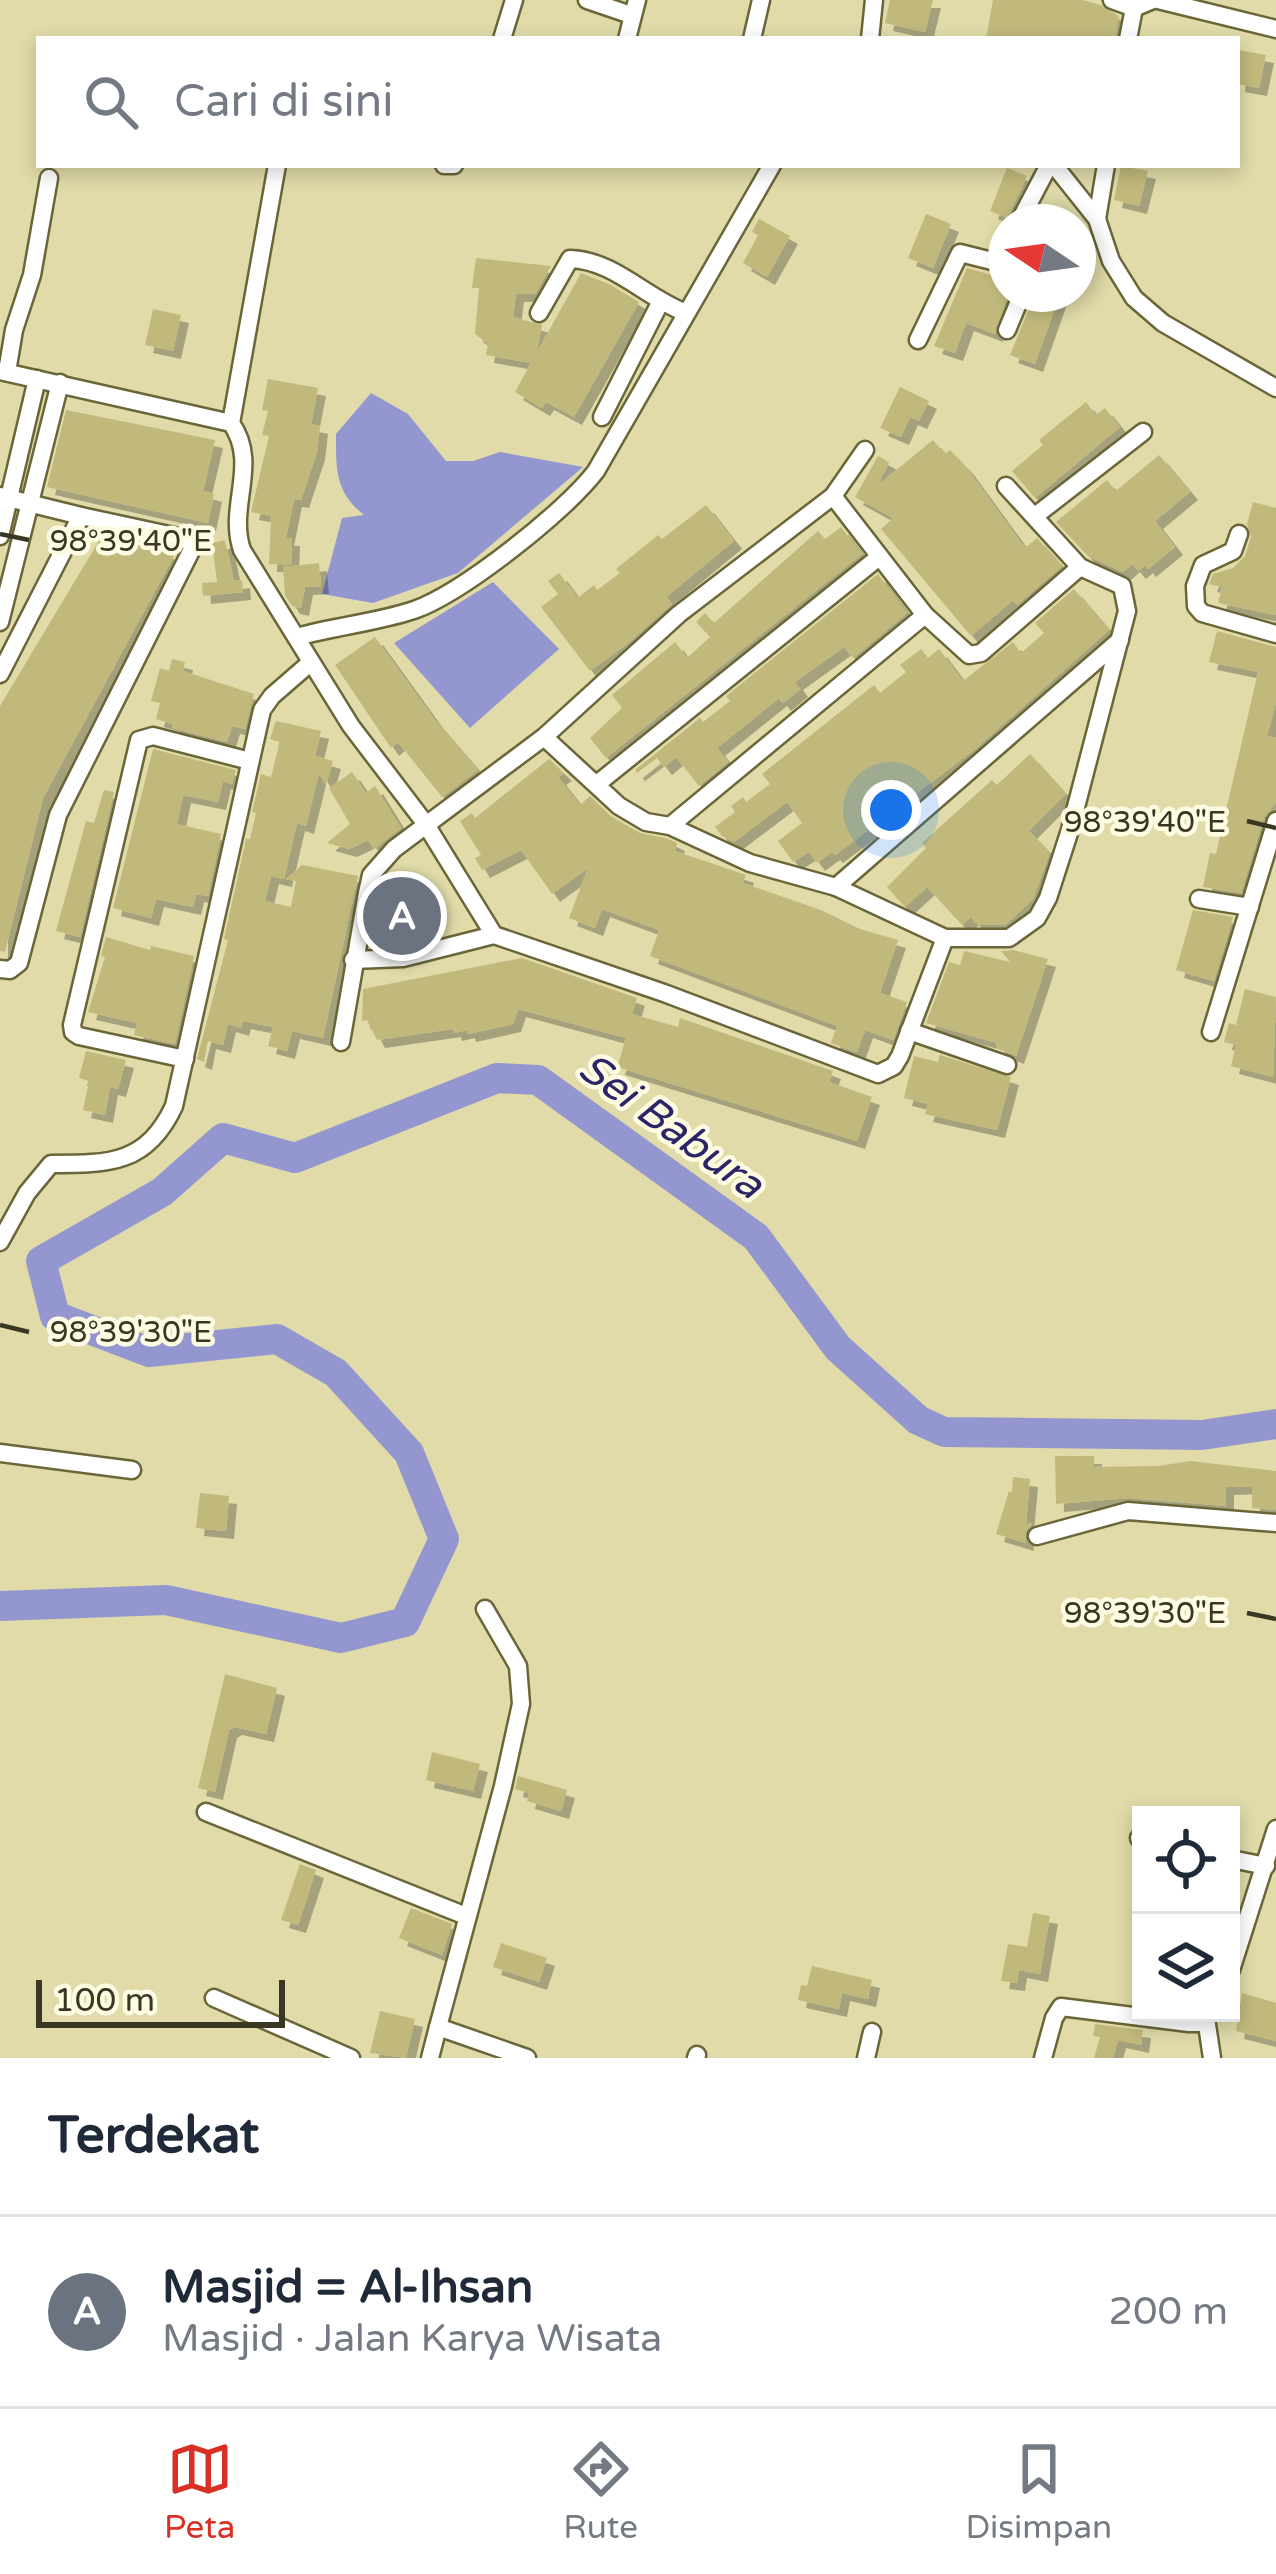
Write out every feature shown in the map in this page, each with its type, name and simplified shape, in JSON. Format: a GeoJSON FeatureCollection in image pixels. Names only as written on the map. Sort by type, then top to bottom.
{"type":"FeatureCollection","features":[{"type":"Feature","properties":{"kind":"street"},"geometry":{"type":"LineString","coordinates":[[503,36],[514,0]]}},
{"type":"Feature","properties":{"kind":"street"},"geometry":{"type":"LineString","coordinates":[[586,0],[634,7]]}},
{"type":"Feature","properties":{"kind":"street"},"geometry":{"type":"LineString","coordinates":[[753,36],[761,0]]}},
{"type":"Feature","properties":{"kind":"street"},"geometry":{"type":"LineString","coordinates":[[870,36],[874,0]]}},
{"type":"Feature","properties":{"kind":"street"},"geometry":{"type":"LineString","coordinates":[[1112,0],[1134,8],[1155,0],[1276,29]]}},
{"type":"Feature","properties":{"kind":"street"},"geometry":{"type":"LineString","coordinates":[[1129,36],[1134,8]]}},
{"type":"Feature","properties":{"kind":"street"},"geometry":{"type":"LineString","coordinates":[[231,422],[276,168]]}},
{"type":"Feature","properties":{"kind":"street"},"geometry":{"type":"LineString","coordinates":[[297,637],[420,608],[496,560],[575,498],[596,471],[770,168]]}},
{"type":"Feature","properties":{"kind":"street"},"geometry":{"type":"LineString","coordinates":[[1029,204],[1050,168]]}},
{"type":"Feature","properties":{"kind":"street"},"geometry":{"type":"LineString","coordinates":[[1054,168],[1097,219],[1111,261],[1134,298],[1163,323],[1276,388]]}},
{"type":"Feature","properties":{"kind":"street"},"geometry":{"type":"LineString","coordinates":[[1097,219],[1106,168]]}},
{"type":"Feature","properties":{"kind":"street"},"geometry":{"type":"LineString","coordinates":[[49,178],[32,274],[3,372],[231,422],[242,438],[245,456],[236,532],[248,562],[351,726],[425,823],[494,934]]}},
{"type":"Feature","properties":{"kind":"street"},"geometry":{"type":"LineString","coordinates":[[918,340],[959,253],[988,256]]}},
{"type":"Feature","properties":{"kind":"street"},"geometry":{"type":"LineString","coordinates":[[539,313],[570,259],[598,262],[660,303],[684,312]]}},
{"type":"Feature","properties":{"kind":"street"},"geometry":{"type":"LineString","coordinates":[[602,416],[660,303]]}},
{"type":"Feature","properties":{"kind":"street"},"geometry":{"type":"LineString","coordinates":[[1007,330],[1014,312]]}},
{"type":"Feature","properties":{"kind":"street"},"geometry":{"type":"LineString","coordinates":[[0,536],[5,498],[37,379]]}},
{"type":"Feature","properties":{"kind":"street"},"geometry":{"type":"LineString","coordinates":[[0,622],[60,382]]}},
{"type":"Feature","properties":{"kind":"street"},"geometry":{"type":"LineString","coordinates":[[1035,516],[1143,432]]}},
{"type":"Feature","properties":{"kind":"street"},"geometry":{"type":"LineString","coordinates":[[341,1042],[371,875],[380,862],[425,823],[544,737],[679,614],[833,496],[866,450]]}},
{"type":"Feature","properties":{"kind":"street"},"geometry":{"type":"LineString","coordinates":[[544,737],[619,806],[646,822],[670,826],[750,863],[836,886],[945,938],[1009,938],[1036,918],[1048,898],[1127,611],[1125,590],[1080,567],[1006,486]]}},
{"type":"Feature","properties":{"kind":"street"},"geometry":{"type":"LineString","coordinates":[[833,496],[925,615],[962,652],[976,655],[1080,567]]}},
{"type":"Feature","properties":{"kind":"street"},"geometry":{"type":"LineString","coordinates":[[0,969],[10,970],[19,963],[58,815],[194,544],[5,498]]}},
{"type":"Feature","properties":{"kind":"street"},"geometry":{"type":"LineString","coordinates":[[0,674],[81,516]]}},
{"type":"Feature","properties":{"kind":"street"},"geometry":{"type":"LineString","coordinates":[[1239,535],[1233,551],[1203,565],[1195,586],[1196,606],[1202,613],[1276,634]]}},
{"type":"Feature","properties":{"kind":"street"},"geometry":{"type":"LineString","coordinates":[[597,784],[879,557]]}},
{"type":"Feature","properties":{"kind":"street"},"geometry":{"type":"LineString","coordinates":[[670,826],[925,615]]}},
{"type":"Feature","properties":{"kind":"street"},"geometry":{"type":"LineString","coordinates":[[836,886],[1121,640]]}},
{"type":"Feature","properties":{"kind":"street"},"geometry":{"type":"LineString","coordinates":[[0,1242],[27,1193],[52,1164],[108,1163],[146,1148],[162,1132],[174,1106],[262,710],[310,663]]}},
{"type":"Feature","properties":{"kind":"street"},"geometry":{"type":"LineString","coordinates":[[185,1059],[79,1036],[72,1025],[139,740],[153,736],[250,761]]}},
{"type":"Feature","properties":{"kind":"street"},"geometry":{"type":"LineString","coordinates":[[1211,1032],[1276,821]]}},
{"type":"Feature","properties":{"kind":"street"},"geometry":{"type":"LineString","coordinates":[[1199,899],[1250,908]]}},
{"type":"Feature","properties":{"kind":"street"},"geometry":{"type":"LineString","coordinates":[[353,960],[403,958],[494,934],[878,1074],[894,1066],[945,938]]}},
{"type":"Feature","properties":{"kind":"street"},"geometry":{"type":"LineString","coordinates":[[909,1031],[1007,1065]]}},
{"type":"Feature","properties":{"kind":"street"},"geometry":{"type":"LineString","coordinates":[[0,1454],[132,1470]]}},
{"type":"Feature","properties":{"kind":"street"},"geometry":{"type":"LineString","coordinates":[[1037,1535],[1128,1511],[1276,1523]]}},
{"type":"Feature","properties":{"kind":"street"},"geometry":{"type":"LineString","coordinates":[[430,2058],[521,1704],[518,1666],[485,1609]]}},
{"type":"Feature","properties":{"kind":"street"},"geometry":{"type":"LineString","coordinates":[[206,1811],[466,1916]]}},
{"type":"Feature","properties":{"kind":"street"},"geometry":{"type":"LineString","coordinates":[[1240,1943],[1276,1829]]}},
{"type":"Feature","properties":{"kind":"street"},"geometry":{"type":"LineString","coordinates":[[1240,1860],[1266,1866]]}},
{"type":"Feature","properties":{"kind":"street"},"geometry":{"type":"LineString","coordinates":[[214,1998],[351,2058]]}},
{"type":"Feature","properties":{"kind":"street"},"geometry":{"type":"LineString","coordinates":[[1043,2058],[1061,2007],[1132,2016]]}},
{"type":"Feature","properties":{"kind":"street"},"geometry":{"type":"LineString","coordinates":[[1209,2022],[1212,2058]]}},
{"type":"Feature","properties":{"kind":"street"},"geometry":{"type":"LineString","coordinates":[[438,2027],[527,2058]]}},
{"type":"Feature","properties":{"kind":"street"},"geometry":{"type":"LineString","coordinates":[[866,2058],[872,2032]]}},
{"type":"Feature","properties":{"kind":"water"},"geometry":{"type":"Polygon","coordinates":[[[371,393],[408,414],[446,461],[473,461],[500,452],[583,467],[458,573],[373,603],[322,594],[342,518],[364,515],[342,488],[336,434],[371,393]]]}},
{"type":"Feature","properties":{"kind":"water"},"geometry":{"type":"Polygon","coordinates":[[[493,582],[559,649],[470,728],[394,643],[493,582]]]}},
{"type":"Feature","properties":{"kind":"building"},"geometry":{"type":"Polygon","coordinates":[[[890,0],[933,0],[925,32],[885,23],[890,0]]]}},
{"type":"Feature","properties":{"kind":"building"},"geometry":{"type":"Polygon","coordinates":[[[993,0],[1083,0],[1119,16],[1116,36],[987,36],[993,0]]]}},
{"type":"Feature","properties":{"kind":"building"},"geometry":{"type":"Polygon","coordinates":[[[1240,50],[1266,55],[1259,88],[1240,85],[1240,50]]]}},
{"type":"Feature","properties":{"kind":"building"},"geometry":{"type":"Polygon","coordinates":[[[1007,168],[1027,176],[1014,204],[993,204],[1007,168]]]}},
{"type":"Feature","properties":{"kind":"building"},"geometry":{"type":"Polygon","coordinates":[[[1121,168],[1148,171],[1139,206],[1114,200],[1121,168]]]}},
{"type":"Feature","properties":{"kind":"building"},"geometry":{"type":"Polygon","coordinates":[[[926,214],[951,224],[933,268],[908,258],[926,214]]]}},
{"type":"Feature","properties":{"kind":"building"},"geometry":{"type":"Polygon","coordinates":[[[759,219],[790,236],[767,277],[743,263],[758,235],[752,232],[759,219]]]}},
{"type":"Feature","properties":{"kind":"building"},"geometry":{"type":"Polygon","coordinates":[[[476,258],[551,266],[535,294],[516,294],[513,317],[542,325],[536,354],[581,273],[639,302],[574,417],[546,402],[542,408],[515,392],[531,363],[486,355],[488,344],[475,334],[479,288],[472,288],[476,258]]]}},
{"type":"Feature","properties":{"kind":"building"},"geometry":{"type":"Polygon","coordinates":[[[967,268],[988,274],[988,312],[1002,312],[995,334],[966,323],[955,353],[934,346],[967,268]]]}},
{"type":"Feature","properties":{"kind":"building"},"geometry":{"type":"Polygon","coordinates":[[[153,309],[181,315],[173,351],[145,345],[153,309]]]}},
{"type":"Feature","properties":{"kind":"building"},"geometry":{"type":"Polygon","coordinates":[[[1028,312],[1054,312],[1035,364],[1010,355],[1028,312]]]}},
{"type":"Feature","properties":{"kind":"building"},"geometry":{"type":"Polygon","coordinates":[[[268,379],[318,388],[311,424],[320,426],[317,452],[301,500],[294,499],[286,538],[292,538],[291,565],[269,564],[271,516],[251,512],[269,436],[262,435],[268,379]]]}},
{"type":"Feature","properties":{"kind":"building"},"geometry":{"type":"Polygon","coordinates":[[[900,387],[929,401],[919,421],[910,417],[901,437],[880,428],[900,387]]]}},
{"type":"Feature","properties":{"kind":"building"},"geometry":{"type":"Polygon","coordinates":[[[1086,402],[1096,415],[1105,408],[1120,427],[1035,498],[1012,471],[1043,445],[1039,440],[1086,402]]]}},
{"type":"Feature","properties":{"kind":"building"},"geometry":{"type":"Polygon","coordinates":[[[66,410],[215,440],[203,491],[214,494],[208,523],[47,487],[66,410]]]}},
{"type":"Feature","properties":{"kind":"building"},"geometry":{"type":"Polygon","coordinates":[[[933,440],[966,467],[1025,548],[1037,538],[1062,566],[971,636],[881,529],[893,518],[855,497],[878,456],[889,462],[878,485],[933,440]]]}},
{"type":"Feature","properties":{"kind":"building"},"geometry":{"type":"Polygon","coordinates":[[[1159,455],[1190,492],[1155,521],[1175,547],[1148,569],[1145,565],[1138,571],[1132,564],[1123,572],[1088,556],[1056,522],[1107,480],[1116,491],[1159,455]]]}},
{"type":"Feature","properties":{"kind":"building"},"geometry":{"type":"Polygon","coordinates":[[[1253,502],[1276,508],[1276,615],[1218,603],[1222,587],[1209,584],[1213,574],[1233,568],[1245,556],[1253,502]]]}},
{"type":"Feature","properties":{"kind":"building"},"geometry":{"type":"Polygon","coordinates":[[[706,505],[734,541],[666,597],[672,604],[590,671],[541,607],[558,594],[548,581],[559,573],[578,598],[594,585],[597,590],[658,535],[662,539],[706,505]]]}},
{"type":"Feature","properties":{"kind":"building"},"geometry":{"type":"Polygon","coordinates":[[[841,527],[862,554],[606,758],[590,738],[622,708],[612,695],[675,642],[687,658],[710,637],[696,622],[705,613],[714,623],[818,531],[825,539],[841,527]]]}},
{"type":"Feature","properties":{"kind":"building"},"geometry":{"type":"Polygon","coordinates":[[[103,534],[143,546],[153,544],[174,556],[43,798],[5,952],[0,951],[0,706],[103,534]]]}},
{"type":"Feature","properties":{"kind":"building"},"geometry":{"type":"Polygon","coordinates":[[[225,540],[234,581],[242,580],[243,592],[203,596],[202,583],[217,582],[212,543],[225,540]]]}},
{"type":"Feature","properties":{"kind":"building"},"geometry":{"type":"Polygon","coordinates":[[[319,563],[321,586],[305,587],[301,608],[292,606],[285,595],[283,567],[319,563]]]}},
{"type":"Feature","properties":{"kind":"building"},"geometry":{"type":"Polygon","coordinates":[[[878,574],[907,613],[853,658],[844,647],[795,682],[800,689],[783,703],[779,698],[717,748],[728,762],[699,786],[676,757],[664,767],[657,758],[637,773],[700,718],[703,722],[730,701],[726,696],[878,574]]]}},
{"type":"Feature","properties":{"kind":"building"},"geometry":{"type":"Polygon","coordinates":[[[1074,589],[1109,630],[974,750],[835,855],[832,852],[817,863],[809,852],[793,862],[778,841],[802,823],[787,802],[734,842],[715,827],[735,812],[731,806],[743,797],[746,802],[770,784],[762,774],[874,685],[880,693],[906,672],[900,665],[921,649],[928,658],[939,649],[963,681],[1013,642],[1021,653],[1044,633],[1035,623],[1074,589]]]}},
{"type":"Feature","properties":{"kind":"building"},"geometry":{"type":"Polygon","coordinates":[[[1217,631],[1276,647],[1276,702],[1267,736],[1276,738],[1276,802],[1264,817],[1241,893],[1203,887],[1210,853],[1216,854],[1258,672],[1209,662],[1217,631]]]}},
{"type":"Feature","properties":{"kind":"building"},"geometry":{"type":"Polygon","coordinates":[[[375,637],[478,770],[442,797],[398,742],[391,748],[335,665],[375,637]]]}},
{"type":"Feature","properties":{"kind":"building"},"geometry":{"type":"Polygon","coordinates":[[[172,659],[185,662],[183,671],[254,694],[245,729],[232,726],[227,742],[172,728],[173,724],[156,719],[160,703],[151,701],[160,668],[169,671],[172,659]]]}},
{"type":"Feature","properties":{"kind":"building"},"geometry":{"type":"Polygon","coordinates":[[[276,721],[321,731],[315,756],[333,761],[326,785],[319,773],[306,826],[297,823],[284,879],[271,876],[265,901],[291,907],[296,881],[286,879],[302,865],[358,876],[323,1038],[292,1031],[287,1051],[268,1046],[273,1027],[243,1021],[241,1028],[228,1024],[223,1045],[208,1041],[204,1062],[197,1059],[228,940],[224,939],[256,813],[252,812],[261,774],[271,777],[280,742],[270,739],[276,721]]]}},
{"type":"Feature","properties":{"kind":"building"},"geometry":{"type":"Polygon","coordinates":[[[153,749],[236,770],[232,784],[223,781],[218,802],[183,795],[177,824],[221,834],[208,896],[196,894],[193,907],[156,899],[151,918],[113,908],[153,749]]]}},
{"type":"Feature","properties":{"kind":"building"},"geometry":{"type":"Polygon","coordinates":[[[1030,754],[1066,794],[1029,831],[1050,852],[1033,899],[1005,925],[978,925],[971,917],[962,925],[927,887],[906,906],[902,904],[887,887],[926,848],[922,843],[992,780],[997,785],[1030,754]]]}},
{"type":"Feature","properties":{"kind":"building"},"geometry":{"type":"Polygon","coordinates":[[[549,759],[564,773],[558,777],[580,805],[590,796],[612,817],[640,833],[677,843],[675,851],[746,875],[743,883],[898,940],[880,993],[907,1002],[893,1040],[865,1030],[857,1052],[844,1048],[831,1043],[837,1026],[650,956],[659,930],[602,909],[595,928],[569,918],[588,868],[552,894],[521,850],[482,870],[475,858],[481,855],[460,821],[472,813],[475,818],[549,759]]]}},
{"type":"Feature","properties":{"kind":"building"},"geometry":{"type":"Polygon","coordinates":[[[352,772],[366,793],[375,786],[401,828],[374,849],[368,840],[349,849],[327,843],[350,824],[329,788],[352,772]]]}},
{"type":"Feature","properties":{"kind":"building"},"geometry":{"type":"Polygon","coordinates":[[[104,790],[114,792],[80,937],[56,931],[86,821],[94,823],[104,790]]]}},
{"type":"Feature","properties":{"kind":"building"},"geometry":{"type":"Polygon","coordinates":[[[397,890],[428,910],[408,942],[376,922],[397,890]]]}},
{"type":"Feature","properties":{"kind":"building"},"geometry":{"type":"Polygon","coordinates":[[[1193,910],[1233,917],[1214,981],[1176,970],[1193,910]]]}},
{"type":"Feature","properties":{"kind":"building"},"geometry":{"type":"Polygon","coordinates":[[[106,937],[194,956],[175,1044],[134,1035],[137,1023],[88,1012],[105,957],[101,956],[106,937]]]}},
{"type":"Feature","properties":{"kind":"building"},"geometry":{"type":"Polygon","coordinates":[[[964,951],[1010,962],[1001,951],[1048,959],[1016,1056],[996,1048],[997,1043],[926,1023],[949,962],[960,965],[964,951]]]}},
{"type":"Feature","properties":{"kind":"building"},"geometry":{"type":"Polygon","coordinates":[[[522,958],[637,998],[632,1014],[678,1027],[680,1018],[833,1071],[829,1082],[872,1097],[857,1141],[617,1067],[626,1038],[518,1009],[513,1024],[468,1034],[453,1029],[377,1040],[367,1020],[362,1021],[363,989],[522,958]]]}},
{"type":"Feature","properties":{"kind":"building"},"geometry":{"type":"Polygon","coordinates":[[[1245,989],[1276,997],[1273,1077],[1231,1066],[1236,1045],[1224,1042],[1229,1023],[1236,1025],[1245,989]]]}},
{"type":"Feature","properties":{"kind":"building"},"geometry":{"type":"Polygon","coordinates":[[[86,1051],[126,1060],[118,1089],[110,1087],[105,1115],[83,1110],[89,1081],[79,1078],[86,1051]]]}},
{"type":"Feature","properties":{"kind":"building"},"geometry":{"type":"Polygon","coordinates":[[[940,1055],[1011,1077],[997,1130],[925,1114],[928,1104],[904,1098],[914,1056],[938,1062],[940,1055]]]}},
{"type":"Feature","properties":{"kind":"building"},"geometry":{"type":"Polygon","coordinates":[[[1055,1456],[1094,1456],[1094,1467],[1190,1461],[1276,1471],[1276,1510],[1252,1508],[1252,1486],[1226,1487],[1226,1506],[1129,1498],[1056,1504],[1055,1456]]]}},
{"type":"Feature","properties":{"kind":"building"},"geometry":{"type":"Polygon","coordinates":[[[1013,1477],[1030,1479],[1026,1523],[1032,1524],[1025,1532],[1026,1543],[996,1534],[1013,1477]]]}},
{"type":"Feature","properties":{"kind":"building"},"geometry":{"type":"Polygon","coordinates":[[[200,1493],[229,1496],[226,1531],[196,1528],[200,1493]]]}},
{"type":"Feature","properties":{"kind":"building"},"geometry":{"type":"Polygon","coordinates":[[[225,1674],[277,1688],[266,1734],[229,1730],[215,1792],[198,1788],[225,1674]]]}},
{"type":"Feature","properties":{"kind":"building"},"geometry":{"type":"Polygon","coordinates":[[[432,1752],[480,1764],[473,1791],[426,1780],[432,1752]]]}},
{"type":"Feature","properties":{"kind":"building"},"geometry":{"type":"Polygon","coordinates":[[[518,1776],[567,1790],[561,1811],[527,1801],[529,1793],[515,1789],[518,1776]]]}},
{"type":"Feature","properties":{"kind":"building"},"geometry":{"type":"Polygon","coordinates":[[[300,1864],[316,1870],[298,1925],[281,1920],[300,1864]]]}},
{"type":"Feature","properties":{"kind":"building"},"geometry":{"type":"Polygon","coordinates":[[[411,1908],[452,1924],[442,1955],[399,1938],[411,1908]]]}},
{"type":"Feature","properties":{"kind":"building"},"geometry":{"type":"Polygon","coordinates":[[[1033,1913],[1050,1916],[1040,1974],[1019,1970],[1017,1983],[1001,1981],[1008,1944],[1027,1947],[1033,1913]]]}},
{"type":"Feature","properties":{"kind":"building"},"geometry":{"type":"Polygon","coordinates":[[[501,1943],[547,1958],[539,1982],[493,1967],[501,1943]]]}},
{"type":"Feature","properties":{"kind":"building"},"geometry":{"type":"Polygon","coordinates":[[[812,1966],[872,1980],[868,1999],[842,1993],[839,2009],[798,2000],[812,1966]]]}},
{"type":"Feature","properties":{"kind":"building"},"geometry":{"type":"Polygon","coordinates":[[[1242,1993],[1276,2003],[1276,2041],[1236,2031],[1242,1993]]]}},
{"type":"Feature","properties":{"kind":"building"},"geometry":{"type":"Polygon","coordinates":[[[380,2011],[415,2019],[406,2058],[370,2053],[380,2011]]]}},
{"type":"Feature","properties":{"kind":"building"},"geometry":{"type":"Polygon","coordinates":[[[1095,2024],[1143,2030],[1141,2045],[1118,2040],[1113,2058],[1094,2058],[1100,2037],[1093,2036],[1095,2024]]]}},
{"type":"Feature","properties":{"kind":"waterway","name":"Sei Babura"},"geometry":{"type":"LineString","coordinates":[[0,1606],[166,1600],[341,1638],[405,1622],[444,1539],[409,1453],[336,1373],[277,1339],[149,1352],[55,1316],[41,1261],[162,1192],[223,1138],[295,1158],[497,1078],[538,1080],[756,1237],[838,1348],[918,1420],[944,1432],[1202,1435],[1276,1424]]}},
{"type":"Feature","properties":{"kind":"place","name":"Masjid = Al-Ihsan"},"geometry":{"type":"Point","coordinates":[402,916]}}]}
